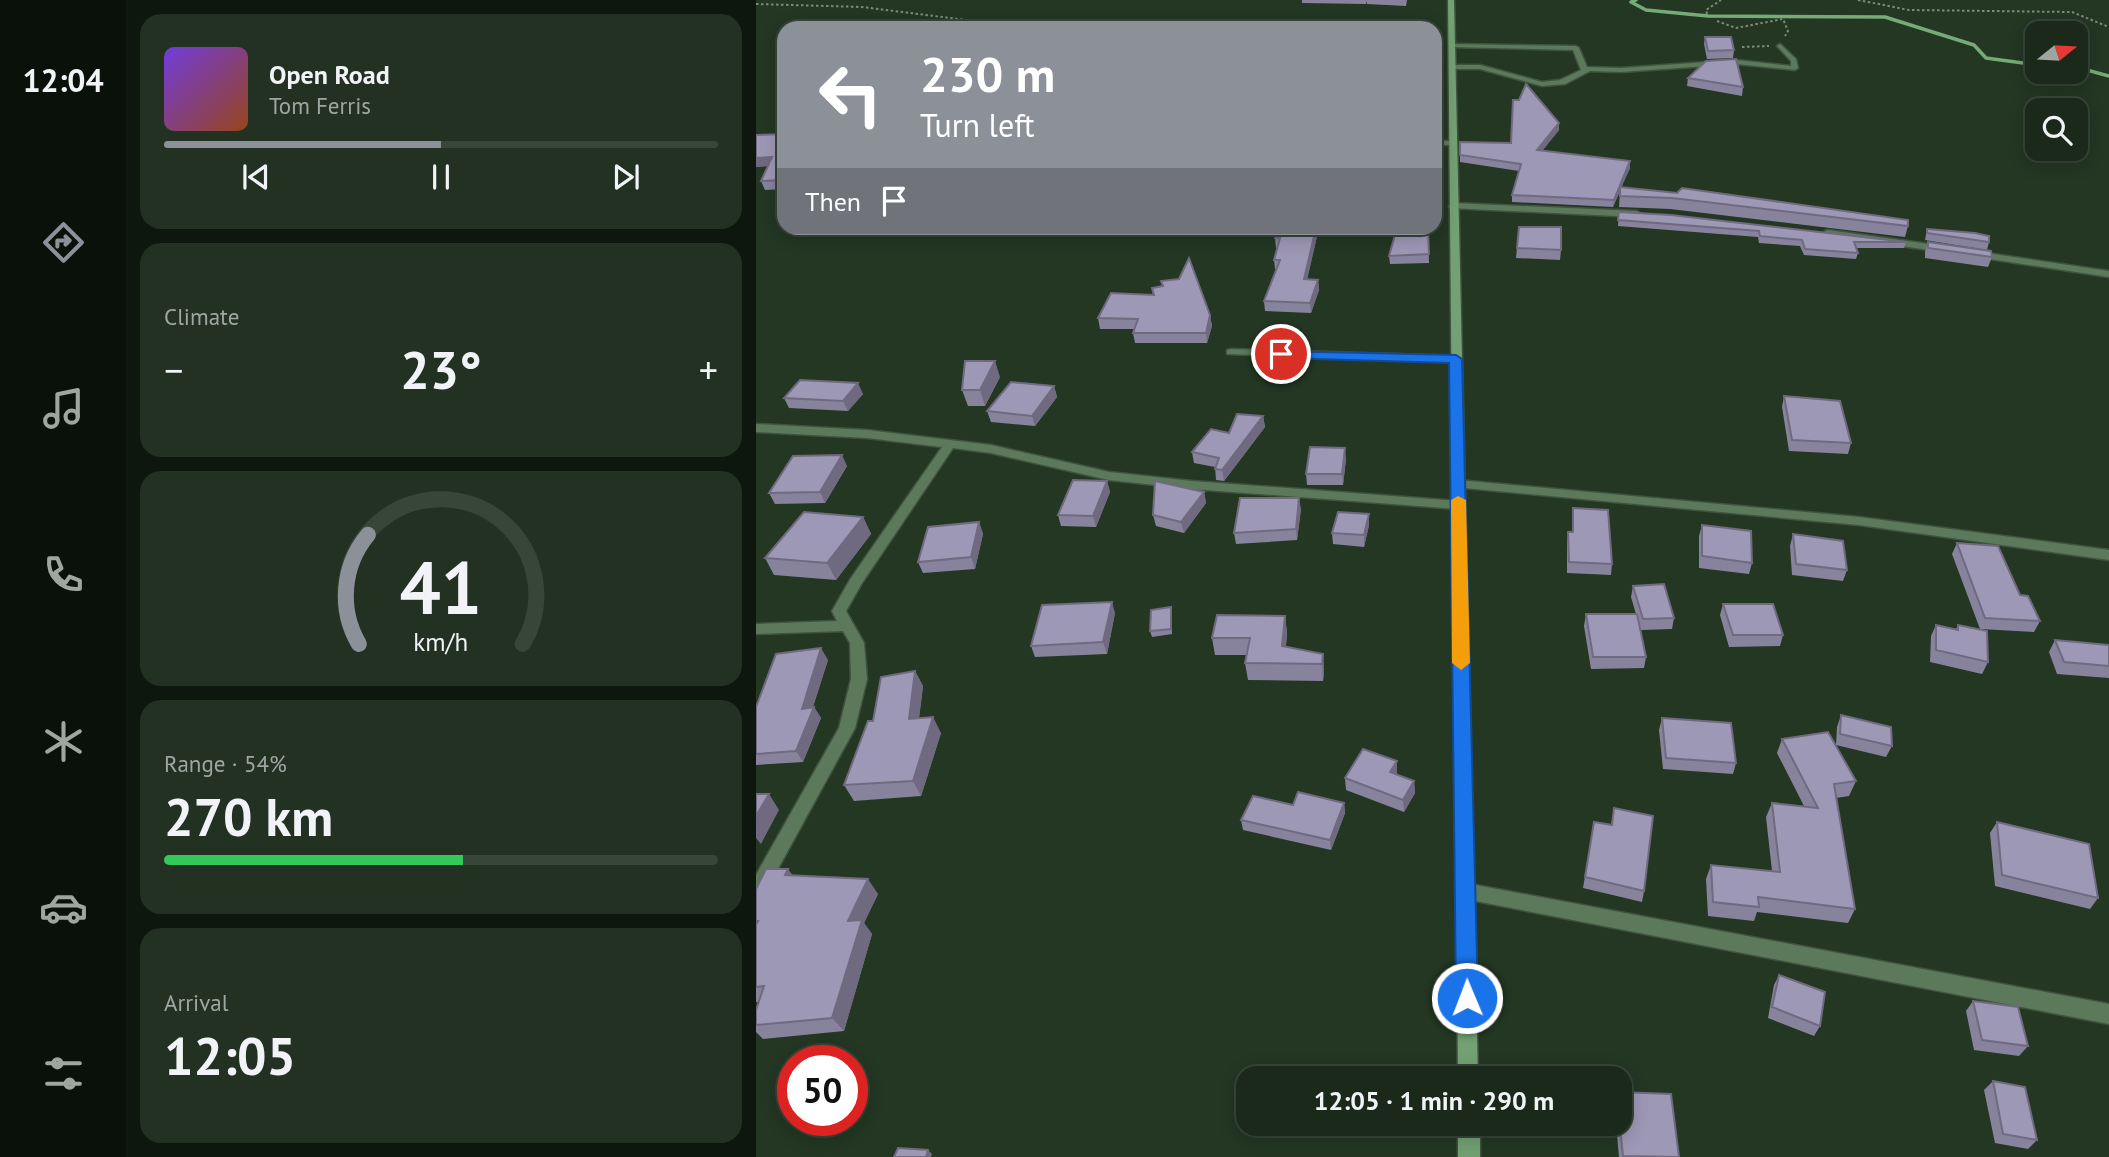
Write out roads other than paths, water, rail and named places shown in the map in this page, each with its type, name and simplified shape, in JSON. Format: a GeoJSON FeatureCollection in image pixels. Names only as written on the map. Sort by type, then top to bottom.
{"type":"FeatureCollection","features":[{"type":"Feature","properties":{"kind":"main road"},"geometry":{"type":"LineString","coordinates":[[1451,0],[1468,1066]]}},
{"type":"Feature","properties":{"kind":"main road"},"geometry":{"type":"LineString","coordinates":[[1469,1136],[1469,1157]]}},
{"type":"Feature","properties":{"kind":"street"},"geometry":{"type":"LineString","coordinates":[[1451,46],[1576,48],[1584,69],[1621,70],[1736,62],[1795,68],[1794,60],[1780,46]]}},
{"type":"Feature","properties":{"kind":"street"},"geometry":{"type":"LineString","coordinates":[[1452,67],[1480,67],[1542,84],[1562,82],[1589,69]]}},
{"type":"Feature","properties":{"kind":"street"},"geometry":{"type":"LineString","coordinates":[[1442,143],[1452,144]]}},
{"type":"Feature","properties":{"kind":"street"},"geometry":{"type":"LineString","coordinates":[[1453,206],[1643,214]]}},
{"type":"Feature","properties":{"kind":"street"},"geometry":{"type":"LineString","coordinates":[[1822,233],[1955,251]]}},
{"type":"Feature","properties":{"kind":"street"},"geometry":{"type":"LineString","coordinates":[[1967,253],[2109,274]]}},
{"type":"Feature","properties":{"kind":"street"},"geometry":{"type":"LineString","coordinates":[[1231,352],[1456,359]]}},
{"type":"Feature","properties":{"kind":"street"},"geometry":{"type":"LineString","coordinates":[[756,428],[867,434],[991,449],[1109,476],[1458,505]]}},
{"type":"Feature","properties":{"kind":"street"},"geometry":{"type":"LineString","coordinates":[[756,892],[847,728],[859,679],[857,643],[839,611],[856,581],[950,444]]}},
{"type":"Feature","properties":{"kind":"street"},"geometry":{"type":"LineString","coordinates":[[1458,484],[1859,521],[2109,555]]}},
{"type":"Feature","properties":{"kind":"street"},"geometry":{"type":"LineString","coordinates":[[756,629],[848,626]]}},
{"type":"Feature","properties":{"kind":"street"},"geometry":{"type":"LineString","coordinates":[[1465,891],[2109,1014]]}},
{"type":"Feature","properties":{"kind":"waterway"},"geometry":{"type":"LineString","coordinates":[[1636,0],[1631,2],[1646,10],[1708,16],[1885,17],[1974,45],[1986,58],[2025,63]]}},
{"type":"Feature","properties":{"kind":"waterway"},"geometry":{"type":"LineString","coordinates":[[2088,70],[2109,76]]}}]}
